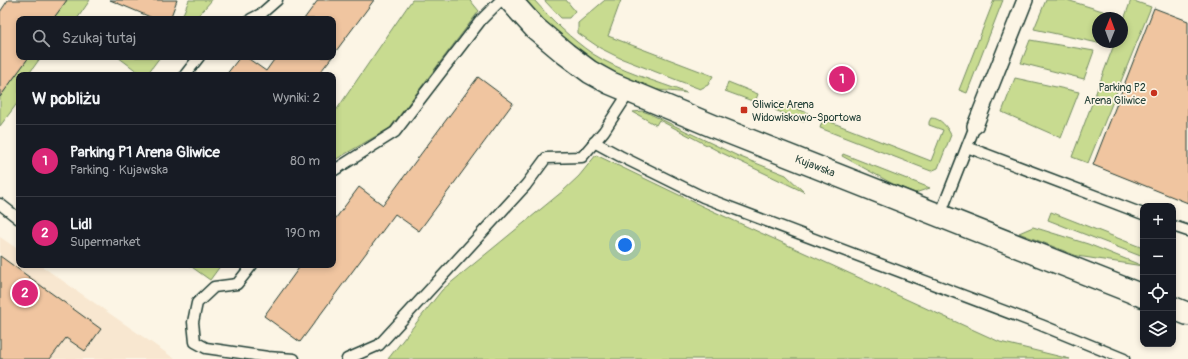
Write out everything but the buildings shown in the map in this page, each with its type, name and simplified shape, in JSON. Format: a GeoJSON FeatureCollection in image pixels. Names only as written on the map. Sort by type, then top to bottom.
{"type":"FeatureCollection","features":[{"type":"Feature","properties":{"kind":"street","name":"Kujawska"},"geometry":{"type":"LineString","coordinates":[[510,0],[535,28],[566,54],[590,72],[630,91],[748,140],[1140,295]]}},
{"type":"Feature","properties":{"kind":"street"},"geometry":{"type":"LineString","coordinates":[[975,126],[1026,0]]}},
{"type":"Feature","properties":{"kind":"street"},"geometry":{"type":"LineString","coordinates":[[1176,309],[1188,314]]}},
{"type":"Feature","properties":{"kind":"lane"},"geometry":{"type":"LineString","coordinates":[[258,16],[262,14],[277,0]]}},
{"type":"Feature","properties":{"kind":"lane"},"geometry":{"type":"LineString","coordinates":[[336,169],[395,132],[481,20],[501,0]]}},
{"type":"Feature","properties":{"kind":"lane"},"geometry":{"type":"LineString","coordinates":[[187,72],[197,60]]}},
{"type":"Feature","properties":{"kind":"lane"},"geometry":{"type":"LineString","coordinates":[[347,359],[379,345],[526,185],[546,158],[582,157],[604,131],[630,91]]}},
{"type":"Feature","properties":{"kind":"lane"},"geometry":{"type":"LineString","coordinates":[[940,215],[975,126]]}},
{"type":"Feature","properties":{"kind":"lane"},"geometry":{"type":"LineString","coordinates":[[594,142],[703,197],[1124,359]]}},
{"type":"Feature","properties":{"kind":"lane"},"geometry":{"type":"LineString","coordinates":[[967,147],[1140,213]]}},
{"type":"Feature","properties":{"kind":"lane"},"geometry":{"type":"LineString","coordinates":[[0,204],[16,216]]}},
{"type":"Feature","properties":{"kind":"lane"},"geometry":{"type":"LineString","coordinates":[[1176,227],[1188,231]]}},
{"type":"Feature","properties":{"kind":"lane"},"geometry":{"type":"LineString","coordinates":[[250,268],[237,284],[214,287],[197,303],[192,322],[195,342],[206,348],[268,357],[294,359]]}},
{"type":"Feature","properties":{"kind":"shaded area"},"geometry":{"type":"Polygon","coordinates":[[[0,237],[16,248],[16,268],[44,268],[175,359],[0,359],[0,237]]]}},
{"type":"Feature","properties":{"kind":"green space"},"geometry":{"type":"Polygon","coordinates":[[[67,0],[90,0],[79,16],[55,16],[67,0]]]}},
{"type":"Feature","properties":{"kind":"green space"},"geometry":{"type":"Polygon","coordinates":[[[189,0],[212,0],[198,16],[182,16],[189,0]]]}},
{"type":"Feature","properties":{"kind":"green space"},"geometry":{"type":"Polygon","coordinates":[[[412,0],[470,0],[479,11],[390,128],[336,159],[336,111],[412,0]]]}},
{"type":"Feature","properties":{"kind":"green space"},"geometry":{"type":"Polygon","coordinates":[[[525,0],[534,0],[569,36],[593,54],[627,71],[687,93],[645,87],[611,72],[565,40],[537,14],[525,0]]]}},
{"type":"Feature","properties":{"kind":"green space"},"geometry":{"type":"Polygon","coordinates":[[[544,0],[566,0],[575,11],[569,18],[561,18],[544,0]]]}},
{"type":"Feature","properties":{"kind":"green space"},"geometry":{"type":"Polygon","coordinates":[[[605,0],[621,0],[608,36],[713,76],[708,85],[700,89],[620,58],[600,48],[578,33],[578,23],[605,0]]]}},
{"type":"Feature","properties":{"kind":"green space"},"geometry":{"type":"Polygon","coordinates":[[[994,0],[1003,0],[967,93],[959,90],[994,0]]]}},
{"type":"Feature","properties":{"kind":"green space"},"geometry":{"type":"Polygon","coordinates":[[[1046,0],[1067,0],[1106,12],[1092,12],[1092,42],[1034,29],[1046,0]]]}},
{"type":"Feature","properties":{"kind":"green space"},"geometry":{"type":"Polygon","coordinates":[[[1131,0],[1151,7],[1088,163],[1072,157],[1113,48],[1128,48],[1128,12],[1127,12],[1131,0]]]}},
{"type":"Feature","properties":{"kind":"green space"},"geometry":{"type":"Polygon","coordinates":[[[1030,40],[1094,51],[1084,79],[1021,63],[1030,40]]]}},
{"type":"Feature","properties":{"kind":"green space"},"geometry":{"type":"Polygon","coordinates":[[[27,60],[39,60],[30,72],[18,72],[27,60]]]}},
{"type":"Feature","properties":{"kind":"green space"},"geometry":{"type":"Polygon","coordinates":[[[122,60],[158,60],[149,72],[138,72],[122,60]]]}},
{"type":"Feature","properties":{"kind":"green space"},"geometry":{"type":"Polygon","coordinates":[[[16,75],[16,105],[0,126],[0,97],[16,75]]]}},
{"type":"Feature","properties":{"kind":"green space"},"geometry":{"type":"Polygon","coordinates":[[[1015,78],[1079,92],[1061,138],[1002,112],[1015,78]]]}},
{"type":"Feature","properties":{"kind":"green space"},"geometry":{"type":"Polygon","coordinates":[[[728,82],[758,94],[755,102],[725,91],[728,82]]]}},
{"type":"Feature","properties":{"kind":"green space"},"geometry":{"type":"Polygon","coordinates":[[[778,102],[808,113],[804,122],[775,110],[778,102]]]}},
{"type":"Feature","properties":{"kind":"green space"},"geometry":{"type":"Polygon","coordinates":[[[642,111],[738,156],[786,175],[804,192],[720,152],[659,120],[656,125],[633,112],[642,111]]]}},
{"type":"Feature","properties":{"kind":"green space"},"geometry":{"type":"Polygon","coordinates":[[[931,118],[941,121],[951,135],[938,168],[931,171],[820,128],[823,119],[931,161],[943,130],[929,125],[931,118]]]}},
{"type":"Feature","properties":{"kind":"green space"},"geometry":{"type":"Polygon","coordinates":[[[843,154],[930,188],[915,193],[893,184],[842,156],[843,154]]]}},
{"type":"Feature","properties":{"kind":"green space"},"geometry":{"type":"Polygon","coordinates":[[[596,155],[704,207],[1000,342],[1070,359],[388,359],[442,290],[563,191],[579,176],[596,155]]]}},
{"type":"Feature","properties":{"kind":"green space"},"geometry":{"type":"Polygon","coordinates":[[[1051,212],[1140,247],[1140,256],[1048,220],[1051,212]]]}},
{"type":"Feature","properties":{"kind":"green space"},"geometry":{"type":"Polygon","coordinates":[[[1033,227],[1088,244],[1140,266],[1077,256],[1019,233],[1033,227]]]}},
{"type":"Feature","properties":{"kind":"green space"},"geometry":{"type":"Polygon","coordinates":[[[193,268],[219,268],[210,280],[193,268]]]}},
{"type":"Feature","properties":{"kind":"place","name":"Parking P1 Arena Gliwice"},"geometry":{"type":"Point","coordinates":[842,79]}},
{"type":"Feature","properties":{"kind":"place","name":"Parking P2 Arena Gliwice"},"geometry":{"type":"Point","coordinates":[1154,93]}},
{"type":"Feature","properties":{"kind":"place","name":"Gliwice Arena Widowiskowo-Sportowa"},"geometry":{"type":"Point","coordinates":[744,110]}},
{"type":"Feature","properties":{"kind":"place","name":"Lidl"},"geometry":{"type":"Point","coordinates":[25,293]}}]}
